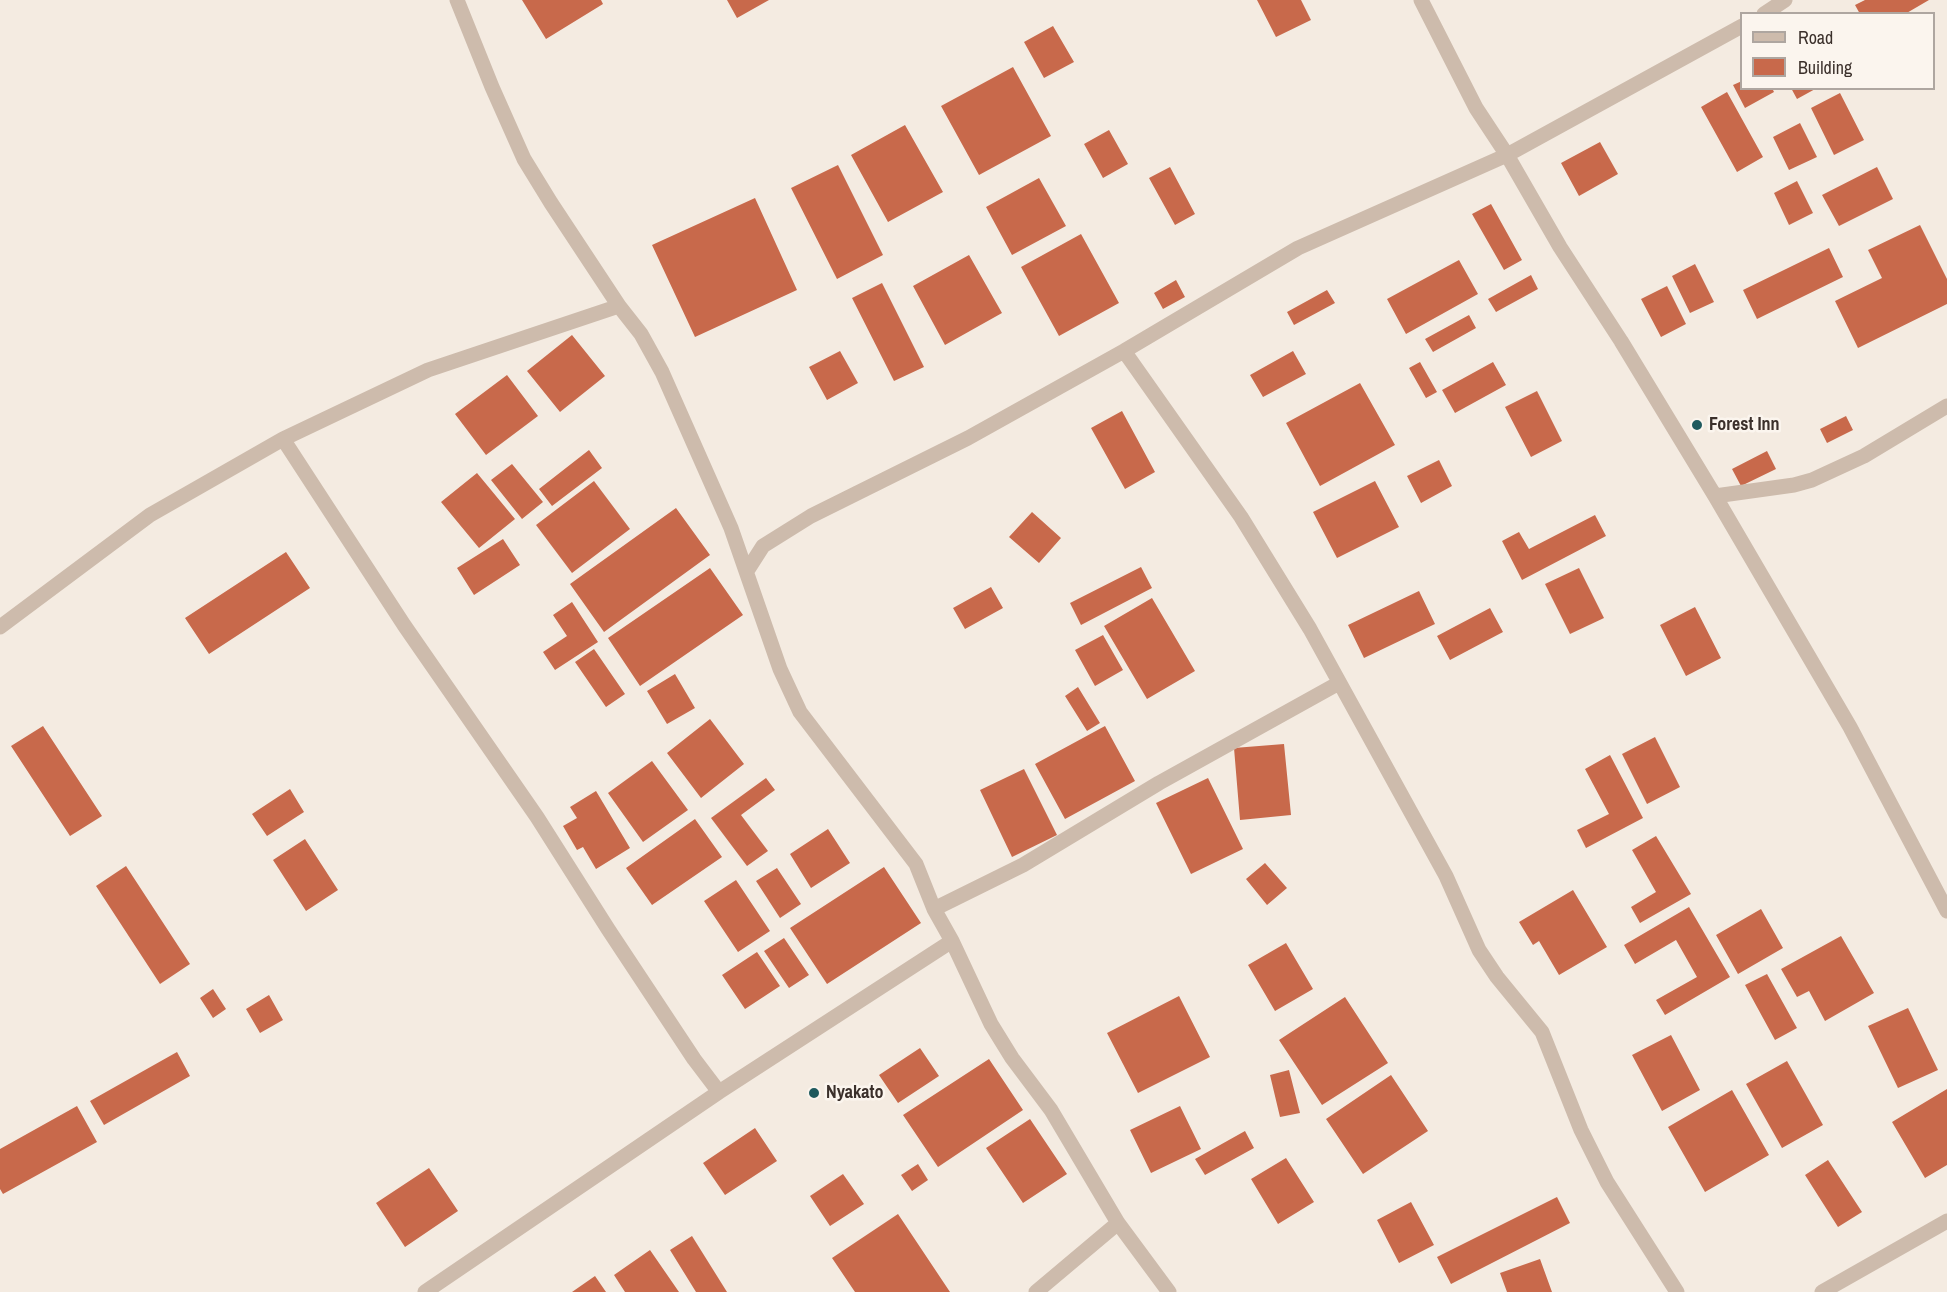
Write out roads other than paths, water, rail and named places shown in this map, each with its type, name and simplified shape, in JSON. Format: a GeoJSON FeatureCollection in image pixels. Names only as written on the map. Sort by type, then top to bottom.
{"type":"FeatureCollection","features":[{"type":"Feature","properties":{"kind":"street"},"geometry":{"type":"LineString","coordinates":[[457,0],[524,159],[551,203],[641,334],[662,372],[699,453],[747,571],[780,669],[800,712],[916,864],[934,909],[952,941],[991,1024],[1012,1058],[1051,1110],[1118,1223],[1169,1292]]}},
{"type":"Feature","properties":{"kind":"street"},"geometry":{"type":"LineString","coordinates":[[1421,0],[1476,108],[1715,496],[1850,727],[1947,911]]}},
{"type":"Feature","properties":{"kind":"street"},"geometry":{"type":"LineString","coordinates":[[1767,12],[1785,0]]}},
{"type":"Feature","properties":{"kind":"street"},"geometry":{"type":"LineString","coordinates":[[747,571],[763,546],[811,516],[968,438],[1124,351],[1298,248],[1507,155],[1740,27]]}},
{"type":"Feature","properties":{"kind":"street"},"geometry":{"type":"LineString","coordinates":[[0,627],[150,515],[283,439],[428,370],[620,306]]}},
{"type":"Feature","properties":{"kind":"street"},"geometry":{"type":"LineString","coordinates":[[1124,351],[1241,517],[1310,629],[1446,876],[1479,950],[1542,1032],[1581,1130],[1607,1182],[1677,1292]]}},
{"type":"Feature","properties":{"kind":"street"},"geometry":{"type":"LineString","coordinates":[[1715,496],[1794,485],[1812,480],[1864,456],[1947,406]]}},
{"type":"Feature","properties":{"kind":"street"},"geometry":{"type":"LineString","coordinates":[[283,439],[404,625],[537,818],[694,1059],[719,1092]]}},
{"type":"Feature","properties":{"kind":"street"},"geometry":{"type":"LineString","coordinates":[[934,909],[1023,865],[1159,783],[1339,683]]}},
{"type":"Feature","properties":{"kind":"street"},"geometry":{"type":"LineString","coordinates":[[425,1292],[719,1092],[952,941]]}},
{"type":"Feature","properties":{"kind":"street"},"geometry":{"type":"LineString","coordinates":[[1822,1292],[1947,1221]]}},
{"type":"Feature","properties":{"kind":"street"},"geometry":{"type":"LineString","coordinates":[[1036,1292],[1118,1223]]}},
{"type":"Feature","properties":{"kind":"place","name":"Forest Inn"},"geometry":{"type":"Point","coordinates":[1697,425]}},
{"type":"Feature","properties":{"kind":"place","name":"Nyakato"},"geometry":{"type":"Point","coordinates":[814,1093]}}]}
